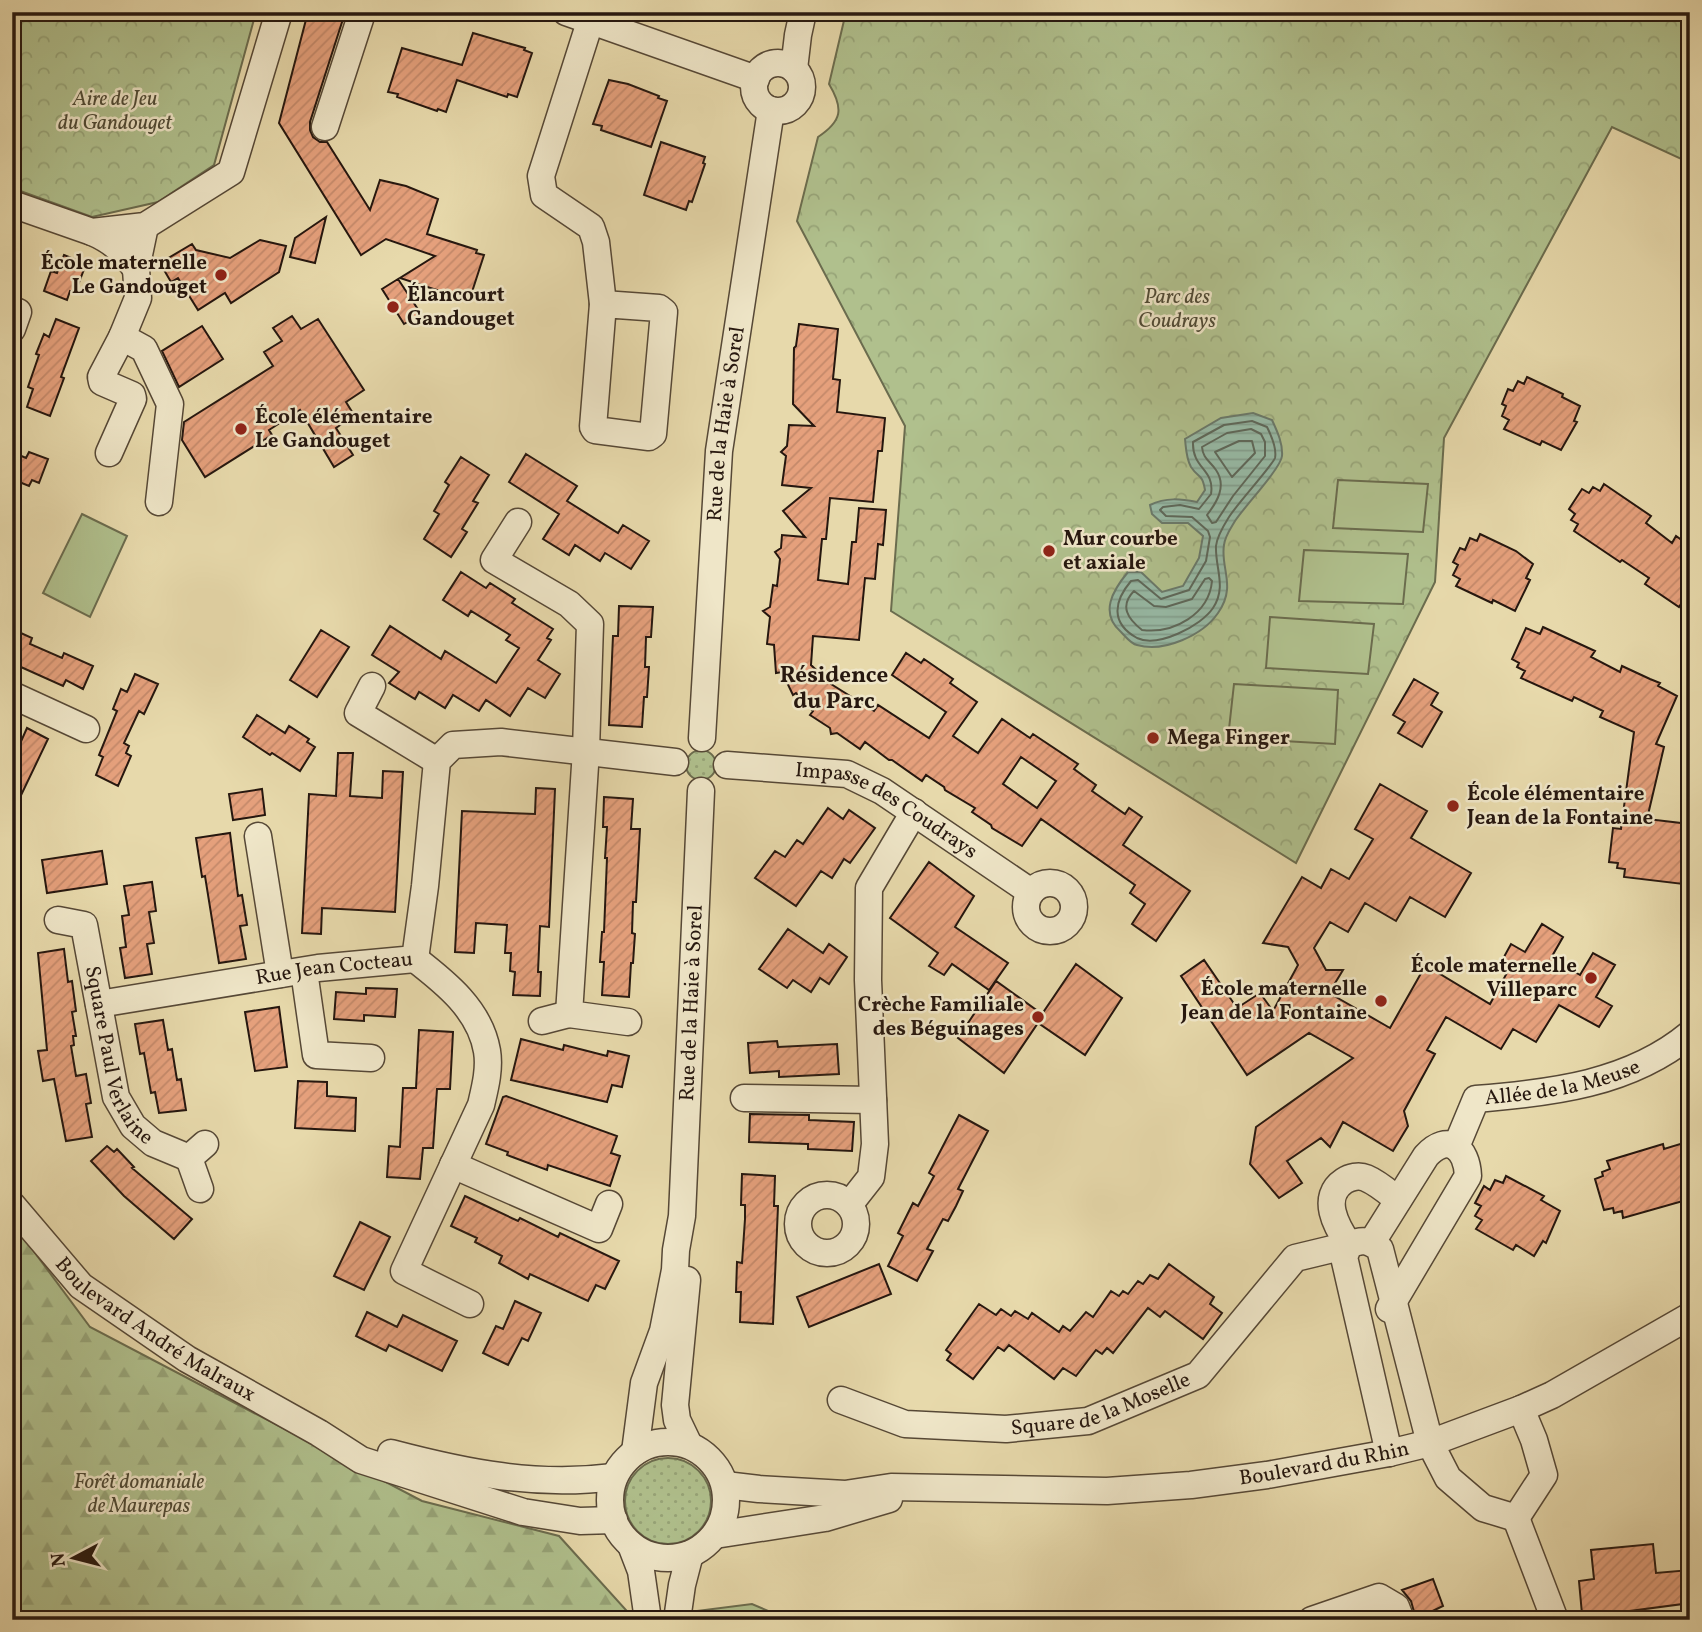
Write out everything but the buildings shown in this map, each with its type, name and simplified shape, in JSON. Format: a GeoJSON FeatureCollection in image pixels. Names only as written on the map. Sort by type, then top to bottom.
{"type":"FeatureCollection","features":[{"type":"Feature","properties":{"kind":"street"},"geometry":{"type":"LineString","coordinates":[[92,232],[145,226],[230,172],[279,12]]}},
{"type":"Feature","properties":{"kind":"street"},"geometry":{"type":"LineString","coordinates":[[325,127],[361,16],[359,12]]}},
{"type":"Feature","properties":{"kind":"street"},"geometry":{"type":"LineString","coordinates":[[774,71],[787,12]]}},
{"type":"Feature","properties":{"kind":"street"},"geometry":{"type":"LineString","coordinates":[[603,304],[659,308],[664,312],[653,434],[649,437],[595,430],[593,427],[603,304],[596,242],[591,227],[544,195],[541,176],[578,17],[774,71],[802,85],[794,106],[783,111],[771,110],[761,105],[755,95],[754,83],[774,71],[797,35],[803,12]]}},
{"type":"Feature","properties":{"kind":"street","name":"Rue de la Haie à Sorel"},"geometry":{"type":"LineString","coordinates":[[702,738],[719,451],[771,110]]}},
{"type":"Feature","properties":{"kind":"street"},"geometry":{"type":"LineString","coordinates":[[12,204],[111,241],[123,251],[136,269]]}},
{"type":"Feature","properties":{"kind":"street"},"geometry":{"type":"LineString","coordinates":[[109,453],[133,399],[132,395],[102,382],[101,377],[138,298],[136,269],[145,226]]}},
{"type":"Feature","properties":{"kind":"street"},"geometry":{"type":"LineString","coordinates":[[12,310],[19,312],[12,329]]}},
{"type":"Feature","properties":{"kind":"street"},"geometry":{"type":"LineString","coordinates":[[122,337],[144,349],[170,404],[159,502]]}},
{"type":"Feature","properties":{"kind":"street"},"geometry":{"type":"LineString","coordinates":[[518,522],[494,559],[569,604],[590,624],[586,750],[569,1014]]}},
{"type":"Feature","properties":{"kind":"street"},"geometry":{"type":"LineString","coordinates":[[372,686],[358,713],[437,761],[453,745],[501,742],[674,762]]}},
{"type":"Feature","properties":{"kind":"street"},"geometry":{"type":"LineString","coordinates":[[12,695],[86,729]]}},
{"type":"Feature","properties":{"kind":"street"},"geometry":{"type":"LineString","coordinates":[[702,738],[717,744],[723,750],[727,765],[722,781],[709,790],[701,791],[681,782],[674,762],[681,747],[694,739],[702,738]]}},
{"type":"Feature","properties":{"kind":"street","name":"Rue Jean Cocteau"},"geometry":{"type":"LineString","coordinates":[[99,1004],[292,972],[415,959],[437,761]]}},
{"type":"Feature","properties":{"kind":"street","name":"Impasse des Coudrays"},"geometry":{"type":"LineString","coordinates":[[727,765],[847,774],[882,790],[1031,892]]}},
{"type":"Feature","properties":{"kind":"street","name":"Rue de la Haie à Sorel"},"geometry":{"type":"LineString","coordinates":[[635,1452],[644,1383],[663,1331],[682,1216],[701,791]]}},
{"type":"Feature","properties":{"kind":"street"},"geometry":{"type":"LineString","coordinates":[[849,1205],[871,1177],[875,1144],[868,980],[869,888],[914,813]]}},
{"type":"Feature","properties":{"kind":"street"},"geometry":{"type":"LineString","coordinates":[[258,836],[316,1055],[371,1058]]}},
{"type":"Feature","properties":{"kind":"street","name":"Square Paul Verlaine"},"geometry":{"type":"LineString","coordinates":[[58,920],[94,920],[99,1004],[116,1097],[133,1126],[153,1143],[197,1151],[200,1189]]}},
{"type":"Feature","properties":{"kind":"street"},"geometry":{"type":"LineString","coordinates":[[415,959],[449,985],[476,1020],[487,1052],[487,1078],[481,1105],[404,1271],[470,1304]]}},
{"type":"Feature","properties":{"kind":"street"},"geometry":{"type":"LineString","coordinates":[[542,1021],[569,1014],[628,1022]]}},
{"type":"Feature","properties":{"kind":"street","name":"Allée de la Meuse"},"geometry":{"type":"LineString","coordinates":[[1456,1147],[1476,1099],[1534,1094],[1598,1082],[1671,1049],[1690,1034]]}},
{"type":"Feature","properties":{"kind":"street"},"geometry":{"type":"LineString","coordinates":[[744,1098],[873,1100]]}},
{"type":"Feature","properties":{"kind":"street"},"geometry":{"type":"LineString","coordinates":[[1357,1311],[1367,1317],[1377,1317],[1385,1314],[1394,1301],[1468,1176],[1468,1163],[1462,1151],[1456,1147],[1449,1144],[1434,1147],[1398,1200],[1360,1244],[1344,1257],[1389,1453]]}},
{"type":"Feature","properties":{"kind":"street"},"geometry":{"type":"LineString","coordinates":[[453,1166],[599,1229],[609,1204]]}},
{"type":"Feature","properties":{"kind":"street"},"geometry":{"type":"LineString","coordinates":[[1398,1200],[1380,1185],[1363,1177],[1349,1178],[1337,1186],[1331,1199],[1333,1215],[1360,1244],[1380,1249],[1430,1443],[1448,1478],[1483,1508],[1516,1518]]}},
{"type":"Feature","properties":{"kind":"street","name":"Boulevard André Malraux"},"geometry":{"type":"LineString","coordinates":[[12,1205],[80,1286],[187,1359],[319,1433],[361,1460],[523,1512],[580,1521],[614,1520]]}},
{"type":"Feature","properties":{"kind":"street","name":"Rue de la Haie à Sorel"},"geometry":{"type":"LineString","coordinates":[[682,1216],[689,1251],[675,1405],[680,1428],[690,1445]]}},
{"type":"Feature","properties":{"kind":"street","name":"Square de la Moselle"},"geometry":{"type":"LineString","coordinates":[[841,1400],[905,1424],[1006,1429],[1088,1421],[1198,1375],[1295,1258],[1360,1244]]}},
{"type":"Feature","properties":{"kind":"street","name":"Boulevard du Rhin"},"geometry":{"type":"LineString","coordinates":[[725,1485],[845,1494],[891,1488],[1107,1491],[1191,1485],[1267,1475],[1430,1443],[1521,1409],[1552,1395],[1690,1316]]}},
{"type":"Feature","properties":{"kind":"street"},"geometry":{"type":"LineString","coordinates":[[1516,1518],[1544,1475],[1521,1409]]}},
{"type":"Feature","properties":{"kind":"street","name":"Boulevard André Malraux"},"geometry":{"type":"LineString","coordinates":[[319,1433],[460,1471],[534,1480],[579,1482],[614,1477]]}},
{"type":"Feature","properties":{"kind":"street"},"geometry":{"type":"LineString","coordinates":[[661,1441],[690,1445],[712,1460],[725,1485],[727,1502],[724,1520],[715,1535],[690,1555],[659,1558],[644,1553],[631,1545],[621,1534],[614,1520],[610,1499],[614,1477],[622,1463],[647,1445],[661,1441]]}},
{"type":"Feature","properties":{"kind":"street","name":"Boulevard du Rhin"},"geometry":{"type":"LineString","coordinates":[[715,1535],[825,1518],[928,1490]]}},
{"type":"Feature","properties":{"kind":"street"},"geometry":{"type":"LineString","coordinates":[[1516,1518],[1555,1620]]}},
{"type":"Feature","properties":{"kind":"street"},"geometry":{"type":"LineString","coordinates":[[631,1545],[640,1571],[648,1620]]}},
{"type":"Feature","properties":{"kind":"street"},"geometry":{"type":"LineString","coordinates":[[677,1620],[690,1555]]}},
{"type":"Feature","properties":{"kind":"street"},"geometry":{"type":"LineString","coordinates":[[1312,1620],[1379,1597],[1396,1607],[1401,1620]]}},
{"type":"Feature","properties":{"kind":"green space","name":"Aire de Jeu du Gandouget"},"geometry":{"type":"Polygon","coordinates":[[[12,12],[256,12],[214,165],[158,202],[92,217],[12,188],[12,12]]]}},
{"type":"Feature","properties":{"kind":"green space","name":"Parc des Coudrays"},"geometry":{"type":"Polygon","coordinates":[[[846,12],[1690,12],[1690,163],[1612,127],[1444,438],[1435,582],[1296,863],[891,611],[905,426],[797,221],[818,137],[832,125],[838,114],[837,101],[829,84],[846,12]]]}},
{"type":"Feature","properties":{"kind":"green space"},"geometry":{"type":"Polygon","coordinates":[[[1338,480],[1428,484],[1423,532],[1333,528],[1338,480]]]}},
{"type":"Feature","properties":{"kind":"green space"},"geometry":{"type":"Polygon","coordinates":[[[82,514],[127,536],[90,617],[43,593],[82,514]]]}},
{"type":"Feature","properties":{"kind":"green space"},"geometry":{"type":"Polygon","coordinates":[[[1304,550],[1408,554],[1403,604],[1299,601],[1304,550]]]}},
{"type":"Feature","properties":{"kind":"green space"},"geometry":{"type":"Polygon","coordinates":[[[1270,617],[1374,624],[1368,674],[1266,668],[1270,617]]]}},
{"type":"Feature","properties":{"kind":"green space"},"geometry":{"type":"Polygon","coordinates":[[[1234,684],[1338,690],[1335,744],[1228,738],[1234,684]]]}},
{"type":"Feature","properties":{"kind":"green space"},"geometry":{"type":"Polygon","coordinates":[[[701,750],[712,754],[716,765],[712,776],[701,780],[690,776],[686,765],[690,754],[701,750]]]}},
{"type":"Feature","properties":{"kind":"green space","name":"Forêt domaniale de Maurepas"},"geometry":{"type":"Polygon","coordinates":[[[12,1222],[90,1327],[422,1501],[559,1536],[634,1619],[752,1604],[789,1620],[12,1620],[12,1222]]]}},
{"type":"Feature","properties":{"kind":"green space"},"geometry":{"type":"Polygon","coordinates":[[[660,1458],[676,1458],[699,1470],[708,1484],[711,1501],[708,1518],[699,1532],[676,1544],[660,1544],[644,1537],[632,1525],[625,1509],[625,1493],[632,1477],[644,1465],[660,1458]]]}},
{"type":"Feature","properties":{"kind":"water"},"geometry":{"type":"Polygon","coordinates":[[[1253,413],[1272,420],[1281,442],[1282,456],[1235,521],[1226,538],[1223,553],[1227,586],[1224,603],[1211,621],[1193,635],[1159,646],[1135,644],[1114,625],[1111,617],[1111,602],[1117,586],[1128,572],[1141,572],[1162,592],[1183,586],[1199,558],[1203,536],[1188,523],[1162,523],[1152,514],[1150,505],[1168,500],[1197,502],[1205,490],[1201,478],[1189,464],[1185,439],[1221,418],[1253,413]]]}},
{"type":"Feature","properties":{"kind":"place","name":"École maternelle Le Gandouget"},"geometry":{"type":"Point","coordinates":[221,275]}},
{"type":"Feature","properties":{"kind":"place","name":"Élancourt Gandouget"},"geometry":{"type":"Point","coordinates":[393,307]}},
{"type":"Feature","properties":{"kind":"place","name":"École élémentaire Le Gandouget"},"geometry":{"type":"Point","coordinates":[241,429]}},
{"type":"Feature","properties":{"kind":"place","name":"Mur courbe et axiale"},"geometry":{"type":"Point","coordinates":[1049,551]}},
{"type":"Feature","properties":{"kind":"place","name":"Mega Finger"},"geometry":{"type":"Point","coordinates":[1153,738]}},
{"type":"Feature","properties":{"kind":"place","name":"École élémentaire Jean de la Fontaine"},"geometry":{"type":"Point","coordinates":[1453,806]}},
{"type":"Feature","properties":{"kind":"place","name":"École maternelle Villeparc"},"geometry":{"type":"Point","coordinates":[1591,978]}},
{"type":"Feature","properties":{"kind":"place","name":"École maternelle Jean de la Fontaine"},"geometry":{"type":"Point","coordinates":[1381,1001]}},
{"type":"Feature","properties":{"kind":"place","name":"Crèche Familiale des Béguinages"},"geometry":{"type":"Point","coordinates":[1038,1017]}},
{"type":"Feature","properties":{"kind":"district","name":"Résidence du Parc"},"geometry":{"type":"Point","coordinates":[834,689]}}]}
